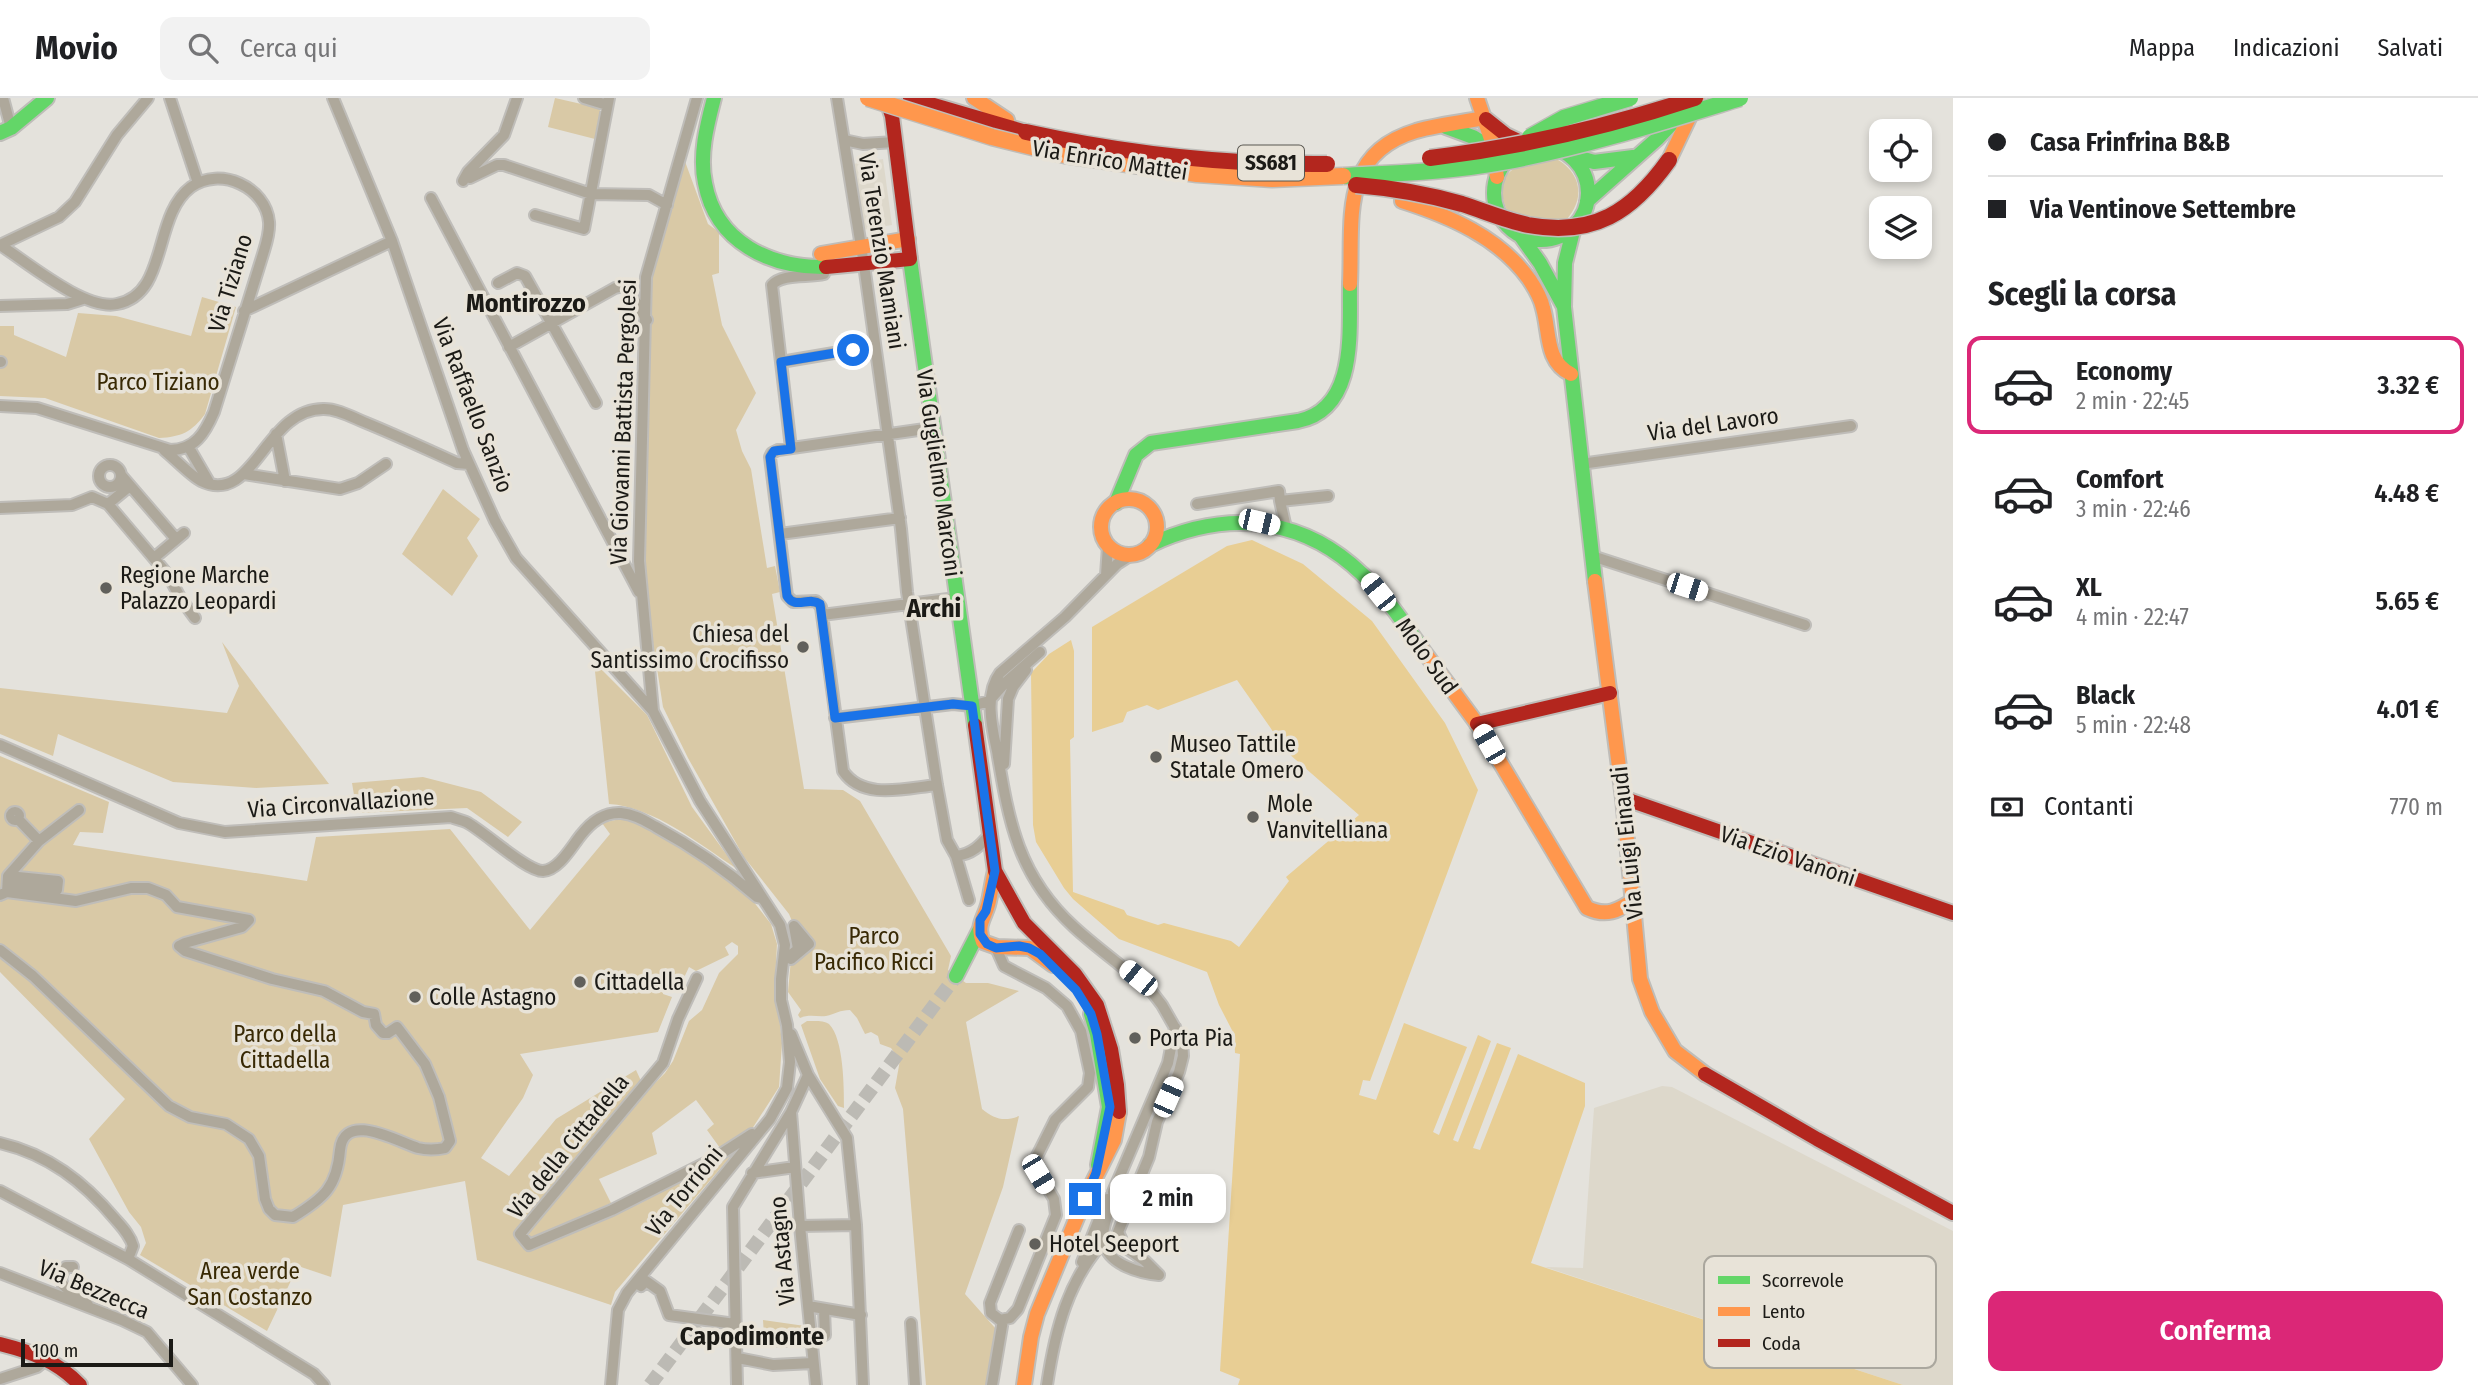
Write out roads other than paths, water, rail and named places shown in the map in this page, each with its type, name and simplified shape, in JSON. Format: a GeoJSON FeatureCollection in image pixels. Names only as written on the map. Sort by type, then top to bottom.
{"type":"FeatureCollection","features":[{"type":"Feature","properties":{"kind":"main road"},"geometry":{"type":"LineString","coordinates":[[5,131],[47,98]]}},
{"type":"Feature","properties":{"kind":"main road"},"geometry":{"type":"LineString","coordinates":[[714,98],[705,140],[704,178],[713,206],[724,226],[743,245],[764,258],[802,268],[859,257],[908,239]]}},
{"type":"Feature","properties":{"kind":"main road"},"geometry":{"type":"LineString","coordinates":[[727,98],[716,145],[715,166],[718,186],[729,212],[746,233],[768,247],[828,263]]}},
{"type":"Feature","properties":{"kind":"main road","name":"Via Enrico Mattei"},"geometry":{"type":"LineString","coordinates":[[868,98],[982,135],[1065,155],[1197,174],[1272,179],[1435,171],[1502,162],[1613,137],[1740,98]]}},
{"type":"Feature","properties":{"kind":"main road","name":"Via Guglielmo Marconi"},"geometry":{"type":"LineString","coordinates":[[886,98],[892,116],[932,428],[995,871],[1017,915],[1081,981],[1097,1006],[1105,1046]]}},
{"type":"Feature","properties":{"kind":"main road","name":"Via Guglielmo Marconi"},"geometry":{"type":"LineString","coordinates":[[892,116],[896,107],[895,98]]}},
{"type":"Feature","properties":{"kind":"main road","name":"Via Enrico Mattei"},"geometry":{"type":"LineString","coordinates":[[910,98],[1026,132],[1177,157],[1293,164],[1422,159],[1525,146],[1547,146],[1596,164],[1642,155]]}},
{"type":"Feature","properties":{"kind":"main road","name":"SS681"},"geometry":{"type":"LineString","coordinates":[[974,98],[1026,132]]}},
{"type":"Feature","properties":{"kind":"main road"},"geometry":{"type":"LineString","coordinates":[[1477,98],[1493,150],[1497,177],[1495,204],[1508,227],[1520,235],[1533,239],[1562,235],[1574,227],[1583,215],[1587,201],[1583,172],[1574,159],[1562,151]]}},
{"type":"Feature","properties":{"kind":"main road"},"geometry":{"type":"LineString","coordinates":[[1525,146],[1556,121],[1630,98]]}},
{"type":"Feature","properties":{"kind":"main road"},"geometry":{"type":"LineString","coordinates":[[1272,179],[1395,189],[1448,200],[1526,224],[1573,228],[1598,223],[1626,209],[1647,191],[1669,160],[1696,98]]}},
{"type":"Feature","properties":{"kind":"main road"},"geometry":{"type":"LineString","coordinates":[[1587,201],[1665,134],[1696,98]]}},
{"type":"Feature","properties":{"kind":"main road","name":"Via Enrico Mattei"},"geometry":{"type":"LineString","coordinates":[[1497,177],[1505,163],[1525,146],[1696,98]]}},
{"type":"Feature","properties":{"kind":"main road"},"geometry":{"type":"LineString","coordinates":[[1116,503],[1139,451],[1151,443],[1298,421],[1308,419],[1325,409],[1339,390],[1346,365],[1353,213],[1362,169],[1373,153],[1389,142],[1413,133],[1485,118]]}},
{"type":"Feature","properties":{"kind":"main road","name":"Via Enrico Mattei"},"geometry":{"type":"LineString","coordinates":[[1485,118],[1525,146]]}},
{"type":"Feature","properties":{"kind":"main road"},"geometry":{"type":"LineString","coordinates":[[1444,127],[1473,137],[1493,150]]}},
{"type":"Feature","properties":{"kind":"main road"},"geometry":{"type":"LineString","coordinates":[[1272,179],[1387,197],[1437,212],[1489,241],[1521,270],[1538,295],[1546,314],[1553,357],[1558,368],[1571,374]]}},
{"type":"Feature","properties":{"kind":"main road","name":"Via Luigi Einaudi"},"geometry":{"type":"LineString","coordinates":[[1574,227],[1564,263],[1564,307],[1623,798],[1640,979],[1644,995],[1675,1051],[1692,1066],[1953,1213]]}},
{"type":"Feature","properties":{"kind":"main road","name":"Via Luigi Einaudi"},"geometry":{"type":"LineString","coordinates":[[1520,235],[1540,263],[1564,307]]}},
{"type":"Feature","properties":{"kind":"main road"},"geometry":{"type":"LineString","coordinates":[[859,257],[910,259]]}},
{"type":"Feature","properties":{"kind":"main road"},"geometry":{"type":"LineString","coordinates":[[1131,466],[1135,488],[1155,519],[1155,537],[1150,545]]}},
{"type":"Feature","properties":{"kind":"main road"},"geometry":{"type":"LineString","coordinates":[[1131,555],[1115,551],[1108,546],[1101,531],[1101,523],[1109,508],[1116,503],[1125,500],[1143,503]]}},
{"type":"Feature","properties":{"kind":"main road","name":"Molo Sud"},"geometry":{"type":"LineString","coordinates":[[1155,519],[1188,529]]}},
{"type":"Feature","properties":{"kind":"main road","name":"Molo Sud"},"geometry":{"type":"LineString","coordinates":[[1131,555],[1145,550],[1167,536],[1188,529],[1231,522],[1259,522],[1310,537],[1342,557],[1368,578],[1477,724],[1587,908],[1598,914],[1616,912],[1634,900]]}},
{"type":"Feature","properties":{"kind":"main road"},"geometry":{"type":"LineString","coordinates":[[1477,724],[1609,693]]}},
{"type":"Feature","properties":{"kind":"main road","name":"Via Ezio Vanoni"},"geometry":{"type":"LineString","coordinates":[[1623,798],[1953,913]]}},
{"type":"Feature","properties":{"kind":"main road","name":"Via Guglielmo Marconi"},"geometry":{"type":"LineString","coordinates":[[993,942],[980,920],[986,911],[995,871]]}},
{"type":"Feature","properties":{"kind":"main road"},"geometry":{"type":"LineString","coordinates":[[986,911],[999,905],[1017,915],[1022,934],[993,942]]}},
{"type":"Feature","properties":{"kind":"main road"},"geometry":{"type":"LineString","coordinates":[[993,942],[1029,948],[1040,954],[1071,984],[1091,1014],[1105,1046],[1117,1087],[1118,1125],[1111,1150],[1096,1173],[1039,1310],[1031,1336],[1024,1385]]}},
{"type":"Feature","properties":{"kind":"main road"},"geometry":{"type":"LineString","coordinates":[[0,1344],[48,1357],[80,1385]]}},
{"type":"Feature","properties":{"kind":"street"},"geometry":{"type":"LineString","coordinates":[[3,98],[5,131]]}},
{"type":"Feature","properties":{"kind":"street"},"geometry":{"type":"LineString","coordinates":[[0,245],[59,217],[75,202],[117,135],[148,98]]}},
{"type":"Feature","properties":{"kind":"street"},"geometry":{"type":"LineString","coordinates":[[0,245],[83,299],[104,305],[118,304],[140,292],[150,279],[172,210],[189,189],[198,183],[170,98]]}},
{"type":"Feature","properties":{"kind":"street","name":"Via Raffaello Sanzio"},"geometry":{"type":"LineString","coordinates":[[333,98],[392,241],[449,414],[495,521],[516,558],[653,712],[700,801],[764,899],[784,935],[781,1000],[787,1025]]}},
{"type":"Feature","properties":{"kind":"street"},"geometry":{"type":"LineString","coordinates":[[517,98],[503,135],[468,172],[466,180],[497,165],[504,165],[591,194],[649,195],[667,205]]}},
{"type":"Feature","properties":{"kind":"street"},"geometry":{"type":"LineString","coordinates":[[535,215],[584,229],[608,102],[584,98]]}},
{"type":"Feature","properties":{"kind":"street","name":"Via Giovanni Battista Pergolesi"},"geometry":{"type":"LineString","coordinates":[[653,712],[641,596],[646,277],[697,98]]}},
{"type":"Feature","properties":{"kind":"street","name":"Via Terenzio Mamiani"},"geometry":{"type":"LineString","coordinates":[[837,98],[937,785],[945,830],[969,900]]}},
{"type":"Feature","properties":{"kind":"street"},"geometry":{"type":"LineString","coordinates":[[844,140],[863,144],[895,142]]}},
{"type":"Feature","properties":{"kind":"street","name":"Via Tiziano"},"geometry":{"type":"LineString","coordinates":[[186,447],[201,437],[214,412],[268,238],[269,221],[256,194],[239,182],[217,180],[198,183]]}},
{"type":"Feature","properties":{"kind":"street"},"geometry":{"type":"LineString","coordinates":[[431,198],[641,596]]}},
{"type":"Feature","properties":{"kind":"street"},"geometry":{"type":"LineString","coordinates":[[244,311],[392,241]]}},
{"type":"Feature","properties":{"kind":"street"},"geometry":{"type":"LineString","coordinates":[[791,449],[771,292],[773,282],[783,278],[822,275],[828,263]]}},
{"type":"Feature","properties":{"kind":"street"},"geometry":{"type":"LineString","coordinates":[[498,283],[517,273],[523,274],[596,403]]}},
{"type":"Feature","properties":{"kind":"street"},"geometry":{"type":"LineString","coordinates":[[509,347],[623,286],[647,320]]}},
{"type":"Feature","properties":{"kind":"street"},"geometry":{"type":"LineString","coordinates":[[0,306],[67,304],[83,299]]}},
{"type":"Feature","properties":{"kind":"street"},"geometry":{"type":"LineString","coordinates":[[781,362],[875,346]]}},
{"type":"Feature","properties":{"kind":"street"},"geometry":{"type":"LineString","coordinates":[[0,406],[37,408],[162,448],[177,450],[186,447]]}},
{"type":"Feature","properties":{"kind":"street"},"geometry":{"type":"LineString","coordinates":[[162,448],[198,479],[222,486],[232,484],[244,474],[276,434],[299,414],[324,409],[352,417],[457,463],[469,464]]}},
{"type":"Feature","properties":{"kind":"street","name":"Via del Lavoro"},"geometry":{"type":"LineString","coordinates":[[1581,464],[1851,426]]}},
{"type":"Feature","properties":{"kind":"street"},"geometry":{"type":"LineString","coordinates":[[932,428],[774,451],[770,457],[788,599],[796,603],[816,601],[820,604],[843,771],[850,780],[873,790],[937,785]]}},
{"type":"Feature","properties":{"kind":"street"},"geometry":{"type":"LineString","coordinates":[[276,434],[285,481]]}},
{"type":"Feature","properties":{"kind":"street"},"geometry":{"type":"LineString","coordinates":[[200,466],[201,437]]}},
{"type":"Feature","properties":{"kind":"street"},"geometry":{"type":"LineString","coordinates":[[186,447],[211,484]]}},
{"type":"Feature","properties":{"kind":"street"},"geometry":{"type":"LineString","coordinates":[[185,466],[186,447]]}},
{"type":"Feature","properties":{"kind":"street"},"geometry":{"type":"LineString","coordinates":[[244,474],[326,488],[346,488],[386,464]]}},
{"type":"Feature","properties":{"kind":"street"},"geometry":{"type":"LineString","coordinates":[[92,497],[95,482],[113,487],[119,482],[121,475],[180,536],[154,558]]}},
{"type":"Feature","properties":{"kind":"street"},"geometry":{"type":"LineString","coordinates":[[108,504],[130,486]]}},
{"type":"Feature","properties":{"kind":"street"},"geometry":{"type":"LineString","coordinates":[[1197,504],[1279,491],[1286,528]]}},
{"type":"Feature","properties":{"kind":"street"},"geometry":{"type":"LineString","coordinates":[[1280,501],[1328,496]]}},
{"type":"Feature","properties":{"kind":"street"},"geometry":{"type":"LineString","coordinates":[[0,508],[72,505],[92,497],[108,504],[168,575],[195,618]]}},
{"type":"Feature","properties":{"kind":"street"},"geometry":{"type":"LineString","coordinates":[[780,534],[900,519]]}},
{"type":"Feature","properties":{"kind":"street"},"geometry":{"type":"LineString","coordinates":[[1106,575],[1108,546]]}},
{"type":"Feature","properties":{"kind":"street","name":"Molo Sud"},"geometry":{"type":"LineString","coordinates":[[1131,555],[1117,564],[1065,617],[1000,673],[992,698],[994,736],[1015,842],[1037,886],[1051,905],[1075,928],[1152,992],[1175,1027]]}},
{"type":"Feature","properties":{"kind":"street"},"geometry":{"type":"LineString","coordinates":[[1592,556],[1805,625]]}},
{"type":"Feature","properties":{"kind":"street"},"geometry":{"type":"LineString","coordinates":[[822,615],[957,598]]}},
{"type":"Feature","properties":{"kind":"street","name":"Molo Sud"},"geometry":{"type":"LineString","coordinates":[[1003,786],[1008,699],[1013,687],[1065,617]]}},
{"type":"Feature","properties":{"kind":"street","name":"Molo Sud"},"geometry":{"type":"LineString","coordinates":[[972,706],[985,704],[1006,681],[1040,652]]}},
{"type":"Feature","properties":{"kind":"street"},"geometry":{"type":"LineString","coordinates":[[835,718],[953,704],[972,706]]}},
{"type":"Feature","properties":{"kind":"street","name":"Via Circonvallazione"},"geometry":{"type":"LineString","coordinates":[[0,745],[179,823],[225,832],[451,817],[466,822],[526,864],[541,871],[554,867],[593,822],[603,816],[623,813],[635,816],[694,848],[730,873],[757,897],[764,899]]}},
{"type":"Feature","properties":{"kind":"street"},"geometry":{"type":"LineString","coordinates":[[0,950],[33,976],[169,1106],[190,1116],[226,1124],[249,1139],[259,1156],[265,1199],[275,1215],[293,1217],[324,1195],[336,1177],[341,1143],[347,1135],[358,1131],[372,1131],[419,1148],[435,1150],[444,1148],[450,1141],[439,1097],[425,1064],[394,1029],[383,1033],[379,1030],[374,1014],[363,1012],[324,991],[272,979],[179,947],[246,925],[248,919],[177,906],[166,895],[148,888],[131,888],[76,901],[7,887],[39,841],[79,810]]}},
{"type":"Feature","properties":{"kind":"street"},"geometry":{"type":"LineString","coordinates":[[18,819],[39,841]]}},
{"type":"Feature","properties":{"kind":"street"},"geometry":{"type":"LineString","coordinates":[[956,856],[975,850],[990,834]]}},
{"type":"Feature","properties":{"kind":"street"},"geometry":{"type":"LineString","coordinates":[[993,942],[1004,966],[1046,988],[1067,1006],[1081,1031],[1090,1073],[1088,1087],[1055,1120],[1037,1155],[1037,1170],[1054,1199],[1056,1215],[1018,1309],[1010,1318],[997,1319],[992,1315],[990,1303],[1019,1230]]}},
{"type":"Feature","properties":{"kind":"street","name":"Via della Cittadella"},"geometry":{"type":"LineString","coordinates":[[697,978],[678,1019],[663,1063],[520,1234],[529,1245],[612,1210],[713,1159],[770,1119]]}},
{"type":"Feature","properties":{"kind":"street"},"geometry":{"type":"LineString","coordinates":[[787,1025],[808,1074],[847,1138],[856,1225],[863,1385]]}},
{"type":"Feature","properties":{"kind":"street","name":"Via Torrioni"},"geometry":{"type":"LineString","coordinates":[[611,1385],[618,1310],[636,1283],[770,1119],[787,1088],[790,1062],[787,1025]]}},
{"type":"Feature","properties":{"kind":"street"},"geometry":{"type":"LineString","coordinates":[[1175,1027],[1182,1040],[1180,1072],[1157,1122],[1149,1157],[1118,1232],[1130,1252],[1145,1261],[1158,1275],[1139,1273],[1112,1256],[1104,1241],[1113,1192],[1168,1063],[1175,1027]]}},
{"type":"Feature","properties":{"kind":"street"},"geometry":{"type":"LineString","coordinates":[[790,1062],[808,1074]]}},
{"type":"Feature","properties":{"kind":"street"},"geometry":{"type":"LineString","coordinates":[[737,1385],[733,1207],[791,1112],[808,1074]]}},
{"type":"Feature","properties":{"kind":"street","name":"Via Astagno"},"geometry":{"type":"LineString","coordinates":[[791,1112],[816,1385]]}},
{"type":"Feature","properties":{"kind":"street"},"geometry":{"type":"LineString","coordinates":[[0,1143],[40,1157],[71,1174],[99,1200],[127,1233],[133,1246],[128,1259]]}},
{"type":"Feature","properties":{"kind":"street"},"geometry":{"type":"LineString","coordinates":[[752,1173],[796,1167]]}},
{"type":"Feature","properties":{"kind":"street"},"geometry":{"type":"LineString","coordinates":[[0,1191],[128,1259],[314,1374],[324,1385]]}},
{"type":"Feature","properties":{"kind":"street"},"geometry":{"type":"LineString","coordinates":[[1047,1385],[1056,1331],[1108,1195],[1113,1192]]}},
{"type":"Feature","properties":{"kind":"street"},"geometry":{"type":"LineString","coordinates":[[1080,1272],[1122,1219]]}},
{"type":"Feature","properties":{"kind":"street"},"geometry":{"type":"LineString","coordinates":[[800,1226],[856,1225]]}},
{"type":"Feature","properties":{"kind":"street"},"geometry":{"type":"LineString","coordinates":[[1080,1272],[1099,1259],[1112,1256]]}},
{"type":"Feature","properties":{"kind":"street"},"geometry":{"type":"LineString","coordinates":[[73,1266],[66,1267],[63,1273],[63,1287],[83,1298],[89,1307]]}},
{"type":"Feature","properties":{"kind":"street","name":"Via Bezzecca"},"geometry":{"type":"LineString","coordinates":[[0,1273],[147,1332],[192,1385]]}},
{"type":"Feature","properties":{"kind":"street"},"geometry":{"type":"LineString","coordinates":[[636,1283],[641,1286],[646,1281],[660,1291],[669,1315],[735,1324]]}},
{"type":"Feature","properties":{"kind":"street"},"geometry":{"type":"LineString","coordinates":[[808,1306],[861,1315]]}},
{"type":"Feature","properties":{"kind":"street"},"geometry":{"type":"LineString","coordinates":[[824,1309],[825,1335]]}},
{"type":"Feature","properties":{"kind":"street"},"geometry":{"type":"LineString","coordinates":[[992,1385],[1003,1320]]}},
{"type":"Feature","properties":{"kind":"street"},"geometry":{"type":"LineString","coordinates":[[911,1323],[915,1385]]}},
{"type":"Feature","properties":{"kind":"street"},"geometry":{"type":"LineString","coordinates":[[737,1340],[811,1341]]}},
{"type":"Feature","properties":{"kind":"street"},"geometry":{"type":"LineString","coordinates":[[0,1379],[37,1367],[48,1357]]}},
{"type":"Feature","properties":{"kind":"street"},"geometry":{"type":"LineString","coordinates":[[738,1358],[773,1365],[813,1363]]}},
{"type":"Feature","properties":{"kind":"tunnel"},"geometry":{"type":"LineString","coordinates":[[650,1385],[956,976]]}},
{"type":"Feature","properties":{"kind":"place","name":"Regione Marche Palazzo Leopardi"},"geometry":{"type":"Point","coordinates":[106,588]}},
{"type":"Feature","properties":{"kind":"place","name":"Chiesa del Santissimo Crocifisso"},"geometry":{"type":"Point","coordinates":[803,647]}},
{"type":"Feature","properties":{"kind":"place","name":"Museo Tattile Statale Omero"},"geometry":{"type":"Point","coordinates":[1156,757]}},
{"type":"Feature","properties":{"kind":"place","name":"Mole Vanvitelliana"},"geometry":{"type":"Point","coordinates":[1253,817]}},
{"type":"Feature","properties":{"kind":"place","name":"Cittadella"},"geometry":{"type":"Point","coordinates":[580,982]}},
{"type":"Feature","properties":{"kind":"place","name":"Colle Astagno"},"geometry":{"type":"Point","coordinates":[415,997]}},
{"type":"Feature","properties":{"kind":"place","name":"Porta Pia"},"geometry":{"type":"Point","coordinates":[1135,1038]}},
{"type":"Feature","properties":{"kind":"place","name":"Hotel Seeport"},"geometry":{"type":"Point","coordinates":[1035,1244]}},
{"type":"Feature","properties":{"kind":"district","name":"Montirozzo"},"geometry":{"type":"Point","coordinates":[526,303]}},
{"type":"Feature","properties":{"kind":"district","name":"Archi"},"geometry":{"type":"Point","coordinates":[934,608]}},
{"type":"Feature","properties":{"kind":"district","name":"Capodimonte"},"geometry":{"type":"Point","coordinates":[752,1336]}},
{"type":"Feature","properties":{"kind":"park label","name":"Parco Tiziano"},"geometry":{"type":"Point","coordinates":[158,382]}},
{"type":"Feature","properties":{"kind":"park label","name":"Parco Pacifico Ricci"},"geometry":{"type":"Point","coordinates":[874,949]}},
{"type":"Feature","properties":{"kind":"park label","name":"Parco della Cittadella"},"geometry":{"type":"Point","coordinates":[285,1047]}},
{"type":"Feature","properties":{"kind":"park label","name":"Area verde San Costanzo"},"geometry":{"type":"Point","coordinates":[250,1284]}}]}
